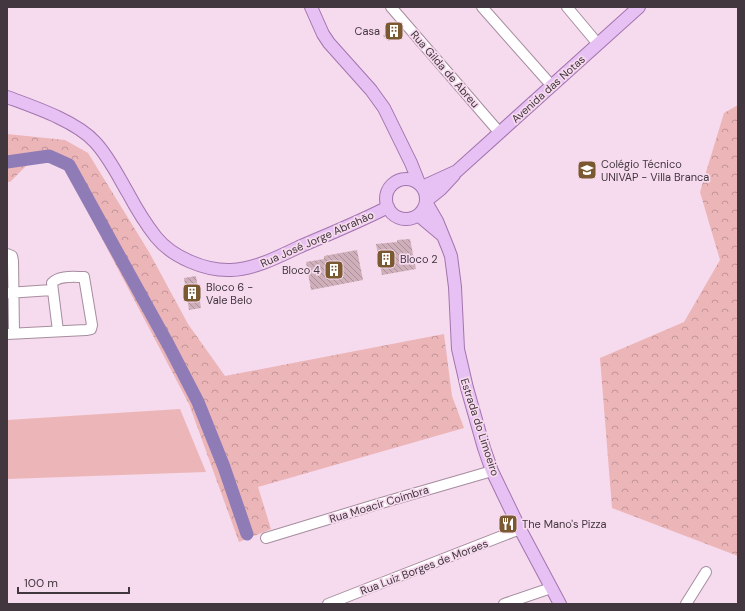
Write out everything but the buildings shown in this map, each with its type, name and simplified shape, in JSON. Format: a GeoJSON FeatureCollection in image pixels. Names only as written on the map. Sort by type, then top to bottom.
{"type":"FeatureCollection","features":[{"type":"Feature","properties":{"kind":"main road"},"geometry":{"type":"LineString","coordinates":[[311,7],[323,34],[329,43],[371,90],[384,108],[426,193],[426,201]]}},
{"type":"Feature","properties":{"kind":"main road","name":"Avenida das Notas"},"geometry":{"type":"LineString","coordinates":[[418,215],[424,207],[426,201],[448,182],[457,171],[639,7]]}},
{"type":"Feature","properties":{"kind":"main road","name":"Rua José Jorge Abrahão"},"geometry":{"type":"LineString","coordinates":[[7,97],[51,114],[85,133],[95,142],[109,161],[138,211],[156,237],[179,257],[200,265],[222,270],[255,266],[340,230],[388,207]]}},
{"type":"Feature","properties":{"kind":"main road"},"geometry":{"type":"LineString","coordinates":[[402,147],[404,157],[403,166],[396,181],[389,188],[387,193],[386,198],[388,207],[391,212],[401,218],[413,218],[418,215],[443,236]]}},
{"type":"Feature","properties":{"kind":"main road","name":"Avenida das Notas"},"geometry":{"type":"LineString","coordinates":[[421,185],[457,171]]}},
{"type":"Feature","properties":{"kind":"main road"},"geometry":{"type":"LineString","coordinates":[[396,181],[407,178],[421,185]]}},
{"type":"Feature","properties":{"kind":"main road","name":"Estrada do Limoeiro"},"geometry":{"type":"LineString","coordinates":[[426,201],[437,221],[448,248],[454,273],[456,332],[461,365],[476,422],[492,471],[520,529],[560,604]]}},
{"type":"Feature","properties":{"kind":"street","name":"Rua Gilda de Abreu"},"geometry":{"type":"LineString","coordinates":[[391,7],[500,132]]}},
{"type":"Feature","properties":{"kind":"street"},"geometry":{"type":"LineString","coordinates":[[482,7],[552,86]]}},
{"type":"Feature","properties":{"kind":"street"},"geometry":{"type":"LineString","coordinates":[[567,7],[598,44]]}},
{"type":"Feature","properties":{"kind":"street"},"geometry":{"type":"LineString","coordinates":[[7,254],[12,256],[13,261],[10,293],[11,334],[91,329],[92,324],[84,277],[55,280],[52,283],[58,331]]}},
{"type":"Feature","properties":{"kind":"street"},"geometry":{"type":"LineString","coordinates":[[10,293],[52,290]]}},
{"type":"Feature","properties":{"kind":"street","name":"Rua Moacir Coimbra"},"geometry":{"type":"LineString","coordinates":[[266,538],[492,471]]}},
{"type":"Feature","properties":{"kind":"street","name":"Rua Luiz Borges de Moraes"},"geometry":{"type":"LineString","coordinates":[[328,604],[520,529]]}},
{"type":"Feature","properties":{"kind":"street"},"geometry":{"type":"LineString","coordinates":[[686,604],[706,572]]}},
{"type":"Feature","properties":{"kind":"street"},"geometry":{"type":"LineString","coordinates":[[504,604],[551,588]]}},
{"type":"Feature","properties":{"kind":"green space"},"geometry":{"type":"Polygon","coordinates":[[[738,105],[738,556],[612,508],[600,358],[684,322],[720,260],[700,192],[724,113],[738,105]]]}},
{"type":"Feature","properties":{"kind":"green space"},"geometry":{"type":"Polygon","coordinates":[[[7,134],[65,140],[88,153],[149,252],[188,324],[225,376],[444,334],[452,396],[464,428],[258,487],[271,529],[239,542],[189,404],[61,161],[54,151],[38,154],[10,182],[7,182],[7,134]]]}},
{"type":"Feature","properties":{"kind":"green space"},"geometry":{"type":"Polygon","coordinates":[[[180,409],[206,472],[7,479],[7,420],[180,409]]]}},
{"type":"Feature","properties":{"kind":"waterway"},"geometry":{"type":"LineString","coordinates":[[7,162],[49,156],[69,165],[169,346],[198,402],[224,467],[247,534]]}},
{"type":"Feature","properties":{"kind":"place","name":"Casa"},"geometry":{"type":"Point","coordinates":[394,31]}},
{"type":"Feature","properties":{"kind":"place","name":"Colégio Técnico UNIVAP - Villa Branca"},"geometry":{"type":"Point","coordinates":[587,170]}},
{"type":"Feature","properties":{"kind":"place","name":"Bloco 2"},"geometry":{"type":"Point","coordinates":[386,259]}},
{"type":"Feature","properties":{"kind":"place","name":"Bloco 4"},"geometry":{"type":"Point","coordinates":[334,270]}},
{"type":"Feature","properties":{"kind":"place","name":"Bloco 6 - Vale Belo"},"geometry":{"type":"Point","coordinates":[192,293]}},
{"type":"Feature","properties":{"kind":"place","name":"The Mano's Pizza"},"geometry":{"type":"Point","coordinates":[508,524]}}]}
